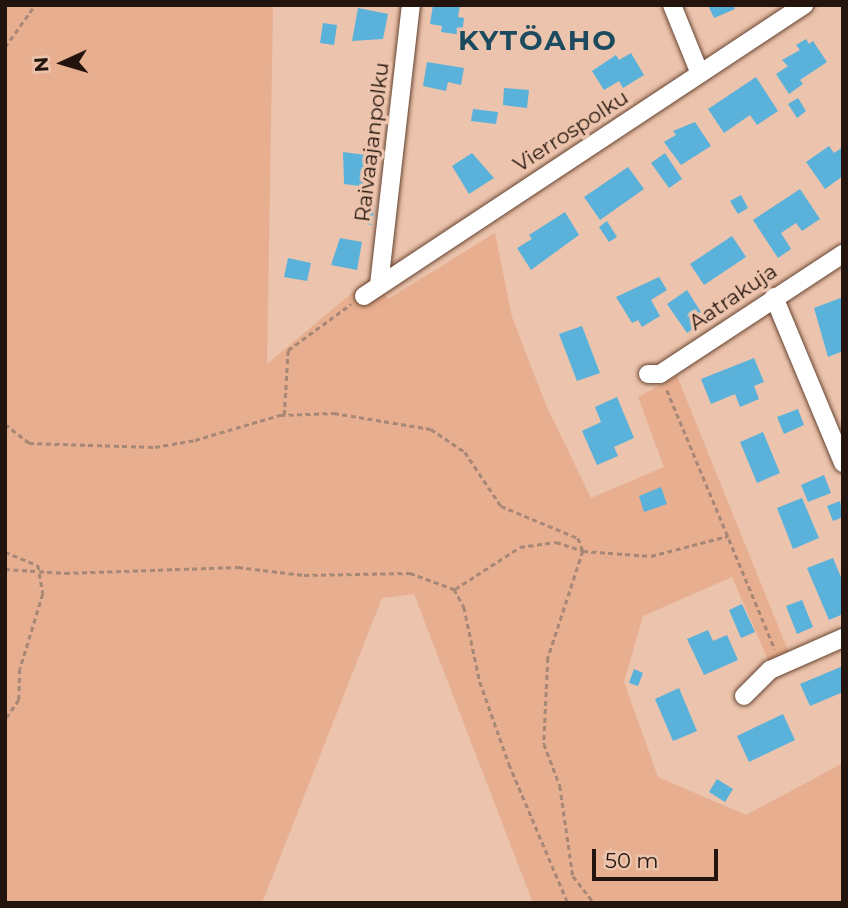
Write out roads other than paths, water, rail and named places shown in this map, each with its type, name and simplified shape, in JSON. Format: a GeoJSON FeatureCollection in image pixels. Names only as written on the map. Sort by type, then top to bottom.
{"type":"FeatureCollection","features":[{"type":"Feature","properties":{"kind":"street","name":"Raivaajanpolku"},"geometry":{"type":"LineString","coordinates":[[371,290],[411,5]]}},
{"type":"Feature","properties":{"kind":"street"},"geometry":{"type":"LineString","coordinates":[[672,5],[700,74]]}},
{"type":"Feature","properties":{"kind":"street","name":"Vierrospolku"},"geometry":{"type":"LineString","coordinates":[[371,290],[804,5]]}},
{"type":"Feature","properties":{"kind":"street","name":"Aatrakuja"},"geometry":{"type":"LineString","coordinates":[[654,374],[843,254]]}},
{"type":"Feature","properties":{"kind":"street"},"geometry":{"type":"LineString","coordinates":[[774,297],[843,463]]}},
{"type":"Feature","properties":{"kind":"street"},"geometry":{"type":"LineString","coordinates":[[744,696],[770,670],[843,638]]}},
{"type":"Feature","properties":{"kind":"district","name":"KYTÖAHO"},"geometry":{"type":"Point","coordinates":[538,40]}}]}
